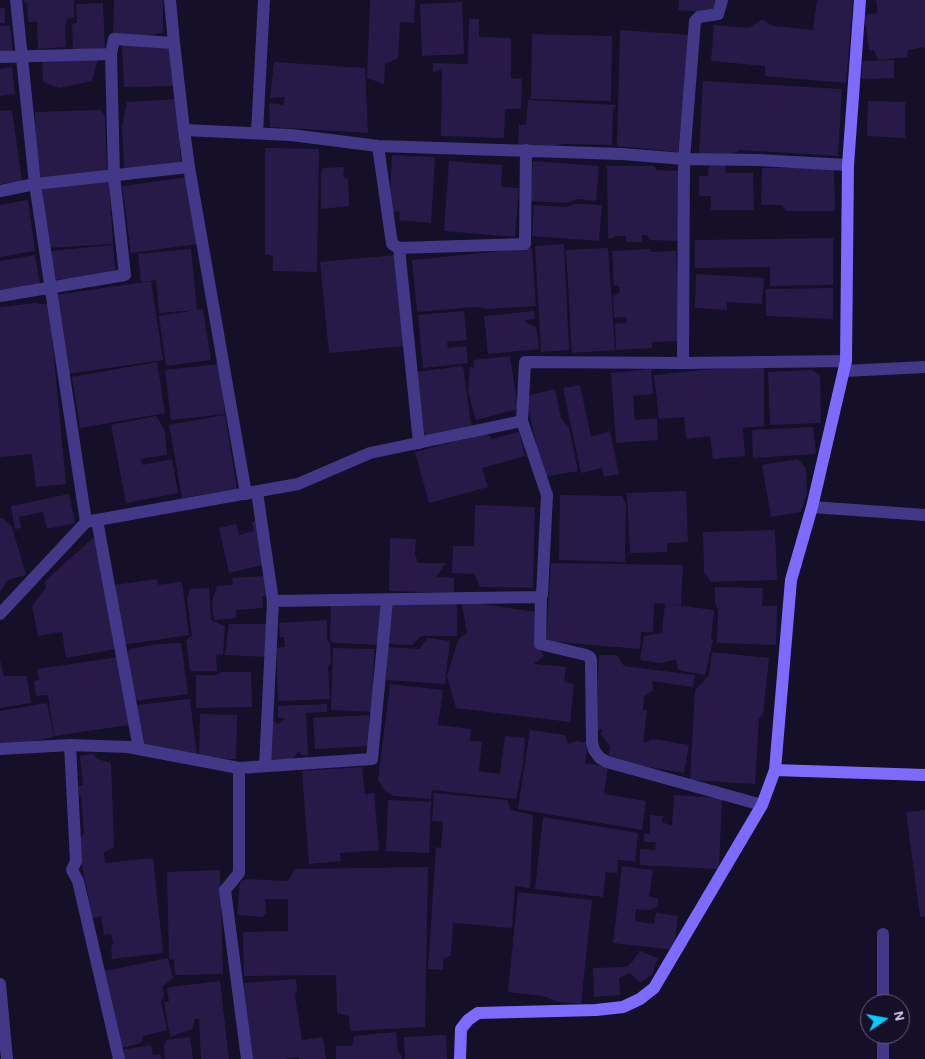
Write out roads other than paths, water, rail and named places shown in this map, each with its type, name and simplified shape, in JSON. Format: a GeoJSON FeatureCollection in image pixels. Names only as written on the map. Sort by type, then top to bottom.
{"type":"FeatureCollection","features":[{"type":"Feature","properties":{"kind":"street"},"geometry":{"type":"LineString","coordinates":[[16,0],[34,184],[51,288],[92,521],[139,749]]}},
{"type":"Feature","properties":{"kind":"street"},"geometry":{"type":"LineString","coordinates":[[170,0],[189,167],[273,601],[265,766]]}},
{"type":"Feature","properties":{"kind":"street"},"geometry":{"type":"LineString","coordinates":[[257,133],[264,0]]}},
{"type":"Feature","properties":{"kind":"street"},"geometry":{"type":"LineString","coordinates":[[683,363],[684,159],[695,21],[698,17],[718,14],[722,0]]}},
{"type":"Feature","properties":{"kind":"street"},"geometry":{"type":"LineString","coordinates":[[460,1059],[462,1029],[468,1020],[478,1013],[596,1010],[623,1007],[640,999],[654,988],[762,805],[775,770],[791,580],[812,507],[845,366],[848,165],[860,0]]}},
{"type":"Feature","properties":{"kind":"street"},"geometry":{"type":"LineString","coordinates":[[0,296],[125,275],[114,176],[112,54],[114,39],[174,43]]}},
{"type":"Feature","properties":{"kind":"street"},"geometry":{"type":"LineString","coordinates":[[0,57],[112,54]]}},
{"type":"Feature","properties":{"kind":"street"},"geometry":{"type":"LineString","coordinates":[[184,130],[292,135],[378,146],[526,150],[684,159],[758,160],[848,165]]}},
{"type":"Feature","properties":{"kind":"street"},"geometry":{"type":"LineString","coordinates":[[378,146],[392,244],[399,248],[525,244],[526,150]]}},
{"type":"Feature","properties":{"kind":"street"},"geometry":{"type":"LineString","coordinates":[[0,191],[34,184],[189,167]]}},
{"type":"Feature","properties":{"kind":"street"},"geometry":{"type":"LineString","coordinates":[[399,248],[419,443]]}},
{"type":"Feature","properties":{"kind":"street"},"geometry":{"type":"LineString","coordinates":[[762,805],[607,762],[600,758],[594,750],[592,742],[590,657],[540,644],[547,495],[522,421],[525,362],[925,368]]}},
{"type":"Feature","properties":{"kind":"street"},"geometry":{"type":"LineString","coordinates":[[0,614],[92,521],[298,484],[370,453],[522,421]]}},
{"type":"Feature","properties":{"kind":"street"},"geometry":{"type":"LineString","coordinates":[[812,507],[925,514]]}},
{"type":"Feature","properties":{"kind":"street"},"geometry":{"type":"LineString","coordinates":[[273,601],[541,596]]}},
{"type":"Feature","properties":{"kind":"street"},"geometry":{"type":"LineString","coordinates":[[0,749],[70,745],[128,747],[239,768],[372,759],[387,600]]}},
{"type":"Feature","properties":{"kind":"street"},"geometry":{"type":"LineString","coordinates":[[70,745],[76,861],[72,870],[78,881],[119,1059]]}},
{"type":"Feature","properties":{"kind":"street"},"geometry":{"type":"LineString","coordinates":[[239,768],[239,873],[225,890],[247,1059]]}},
{"type":"Feature","properties":{"kind":"street"},"geometry":{"type":"LineString","coordinates":[[775,770],[925,775]]}},
{"type":"Feature","properties":{"kind":"street"},"geometry":{"type":"LineString","coordinates":[[883,934],[883,994]]}},
{"type":"Feature","properties":{"kind":"street"},"geometry":{"type":"LineString","coordinates":[[0,984],[7,1059]]}},
{"type":"Feature","properties":{"kind":"street"},"geometry":{"type":"LineString","coordinates":[[883,1044],[883,1059]]}}]}
